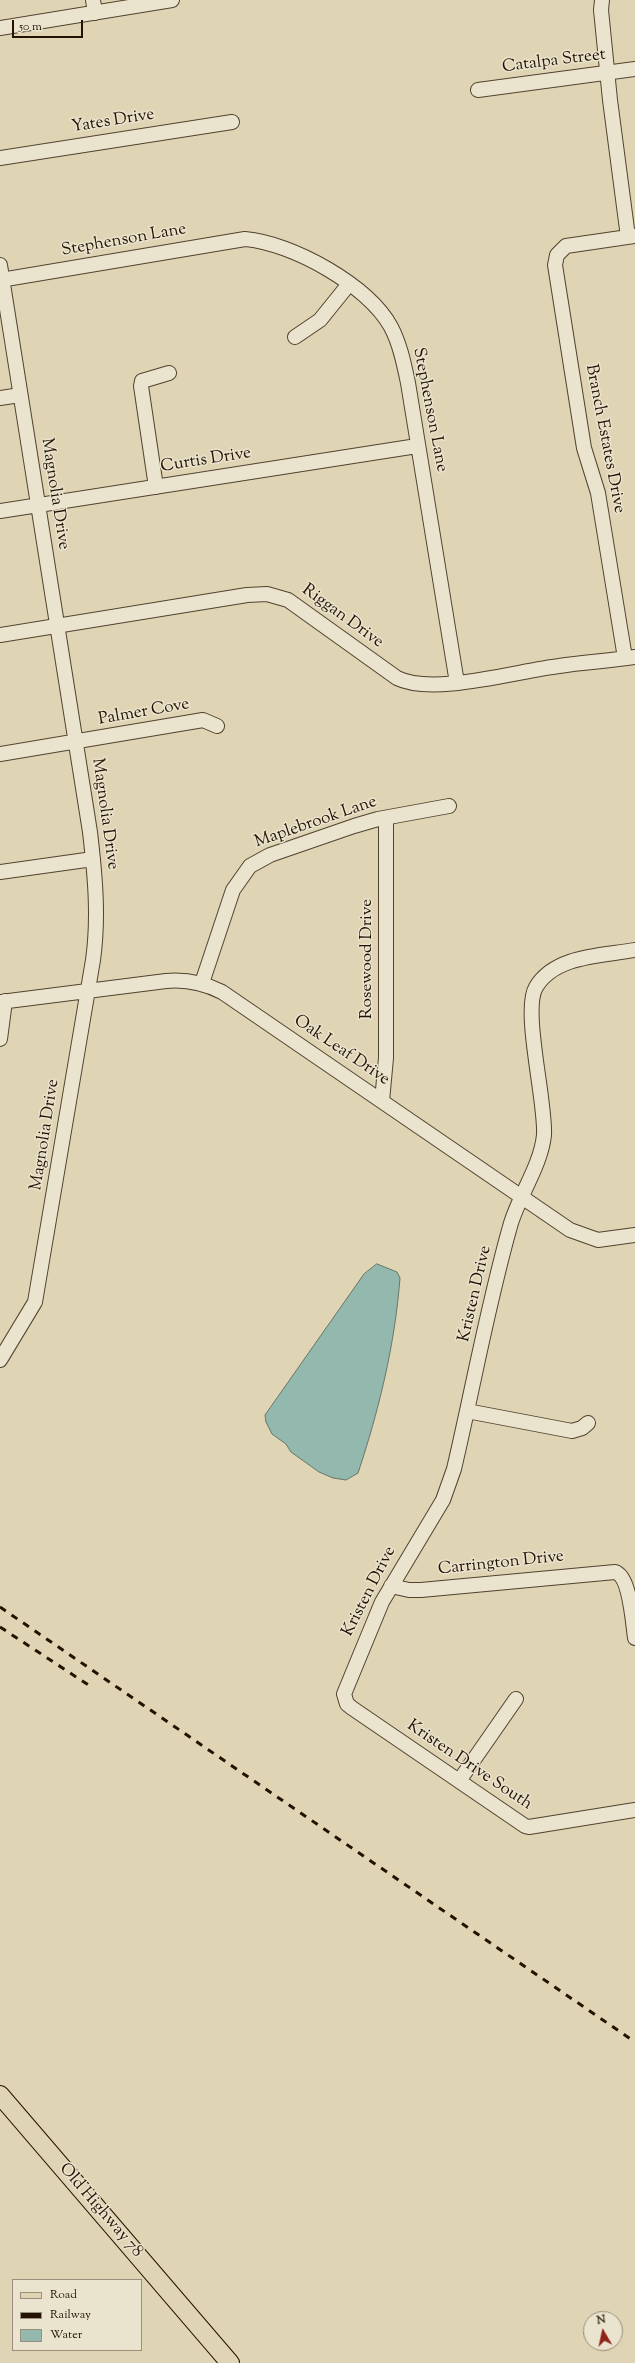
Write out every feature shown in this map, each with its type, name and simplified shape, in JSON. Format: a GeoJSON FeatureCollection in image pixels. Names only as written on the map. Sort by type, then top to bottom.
{"type":"FeatureCollection","features":[{"type":"Feature","properties":{"kind":"main road","name":"Old Highway 78"},"geometry":{"type":"LineString","coordinates":[[0,2095],[230,2363]]}},
{"type":"Feature","properties":{"kind":"street"},"geometry":{"type":"LineString","coordinates":[[0,28],[94,6],[172,0]]}},
{"type":"Feature","properties":{"kind":"street"},"geometry":{"type":"LineString","coordinates":[[602,0],[601,10],[607,74],[632,236]]}},
{"type":"Feature","properties":{"kind":"street","name":"Catalpa Street"},"geometry":{"type":"LineString","coordinates":[[478,90],[607,74],[635,69]]}},
{"type":"Feature","properties":{"kind":"street","name":"Yates Drive"},"geometry":{"type":"LineString","coordinates":[[0,158],[232,122]]}},
{"type":"Feature","properties":{"kind":"street","name":"Branch Estates Drive"},"geometry":{"type":"LineString","coordinates":[[630,658],[598,493],[586,460],[582,440],[557,287],[555,265],[559,252],[566,246],[632,236]]}},
{"type":"Feature","properties":{"kind":"street","name":"Stephenson Lane"},"geometry":{"type":"LineString","coordinates":[[1,280],[245,239],[270,243],[287,250],[349,284],[377,307],[394,334],[408,383],[457,682]]}},
{"type":"Feature","properties":{"kind":"street","name":"Magnolia Drive"},"geometry":{"type":"LineString","coordinates":[[0,265],[1,280],[58,627],[93,859],[96,926],[88,992],[35,1302],[0,1360]]}},
{"type":"Feature","properties":{"kind":"street"},"geometry":{"type":"LineString","coordinates":[[295,337],[320,320],[349,284]]}},
{"type":"Feature","properties":{"kind":"street"},"geometry":{"type":"LineString","coordinates":[[156,487],[141,386],[142,381],[170,373]]}},
{"type":"Feature","properties":{"kind":"street"},"geometry":{"type":"LineString","coordinates":[[0,398],[20,396]]}},
{"type":"Feature","properties":{"kind":"street","name":"Curtis Drive"},"geometry":{"type":"LineString","coordinates":[[0,511],[418,446]]}},
{"type":"Feature","properties":{"kind":"street","name":"Riggan Drive"},"geometry":{"type":"LineString","coordinates":[[0,636],[247,595],[267,594],[294,603],[403,681],[425,686],[560,666],[630,658]]}},
{"type":"Feature","properties":{"kind":"street","name":"Palmer Cove"},"geometry":{"type":"LineString","coordinates":[[0,754],[76,743],[203,720],[217,726]]}},
{"type":"Feature","properties":{"kind":"street","name":"Maplebrook Lane"},"geometry":{"type":"LineString","coordinates":[[202,983],[233,890],[250,866],[259,860],[298,845],[354,826],[386,818],[449,806]]}},
{"type":"Feature","properties":{"kind":"street","name":"Rosewood Drive"},"geometry":{"type":"LineString","coordinates":[[382,1101],[386,1058],[386,818]]}},
{"type":"Feature","properties":{"kind":"street"},"geometry":{"type":"LineString","coordinates":[[0,872],[93,859]]}},
{"type":"Feature","properties":{"kind":"street","name":"Kristen Drive"},"geometry":{"type":"LineString","coordinates":[[345,1696],[349,1679],[391,1586],[449,1487],[511,1225],[521,1196],[535,1164],[544,1133],[532,1022],[532,1000],[535,988],[549,972],[564,964],[635,950]]}},
{"type":"Feature","properties":{"kind":"street","name":"Oak Leaf Drive"},"geometry":{"type":"LineString","coordinates":[[2,1002],[180,980],[202,983],[222,992],[570,1230],[588,1238],[608,1240],[635,1235]]}},
{"type":"Feature","properties":{"kind":"street"},"geometry":{"type":"LineString","coordinates":[[0,1039],[2,1002]]}},
{"type":"Feature","properties":{"kind":"street"},"geometry":{"type":"LineString","coordinates":[[467,1411],[572,1431],[582,1428],[588,1423]]}},
{"type":"Feature","properties":{"kind":"street","name":"Carrington Drive"},"geometry":{"type":"LineString","coordinates":[[391,1586],[409,1590],[421,1590],[615,1572],[623,1577],[626,1586],[635,1638]]}},
{"type":"Feature","properties":{"kind":"street","name":"Kristen Drive South"},"geometry":{"type":"LineString","coordinates":[[345,1696],[347,1704],[352,1708],[513,1819],[529,1827],[635,1810]]}},
{"type":"Feature","properties":{"kind":"street"},"geometry":{"type":"LineString","coordinates":[[459,1781],[516,1699]]}},
{"type":"Feature","properties":{"kind":"water"},"geometry":{"type":"Polygon","coordinates":[[[377,1264],[397,1272],[400,1278],[398,1303],[385,1377],[373,1425],[358,1473],[346,1480],[333,1478],[319,1472],[291,1452],[286,1444],[272,1434],[266,1422],[265,1415],[364,1274],[377,1264]]]}},
{"type":"Feature","properties":{"kind":"railway"},"geometry":{"type":"LineString","coordinates":[[0,1607],[635,2042]]}},
{"type":"Feature","properties":{"kind":"railway"},"geometry":{"type":"LineString","coordinates":[[0,1627],[90,1686]]}}]}
